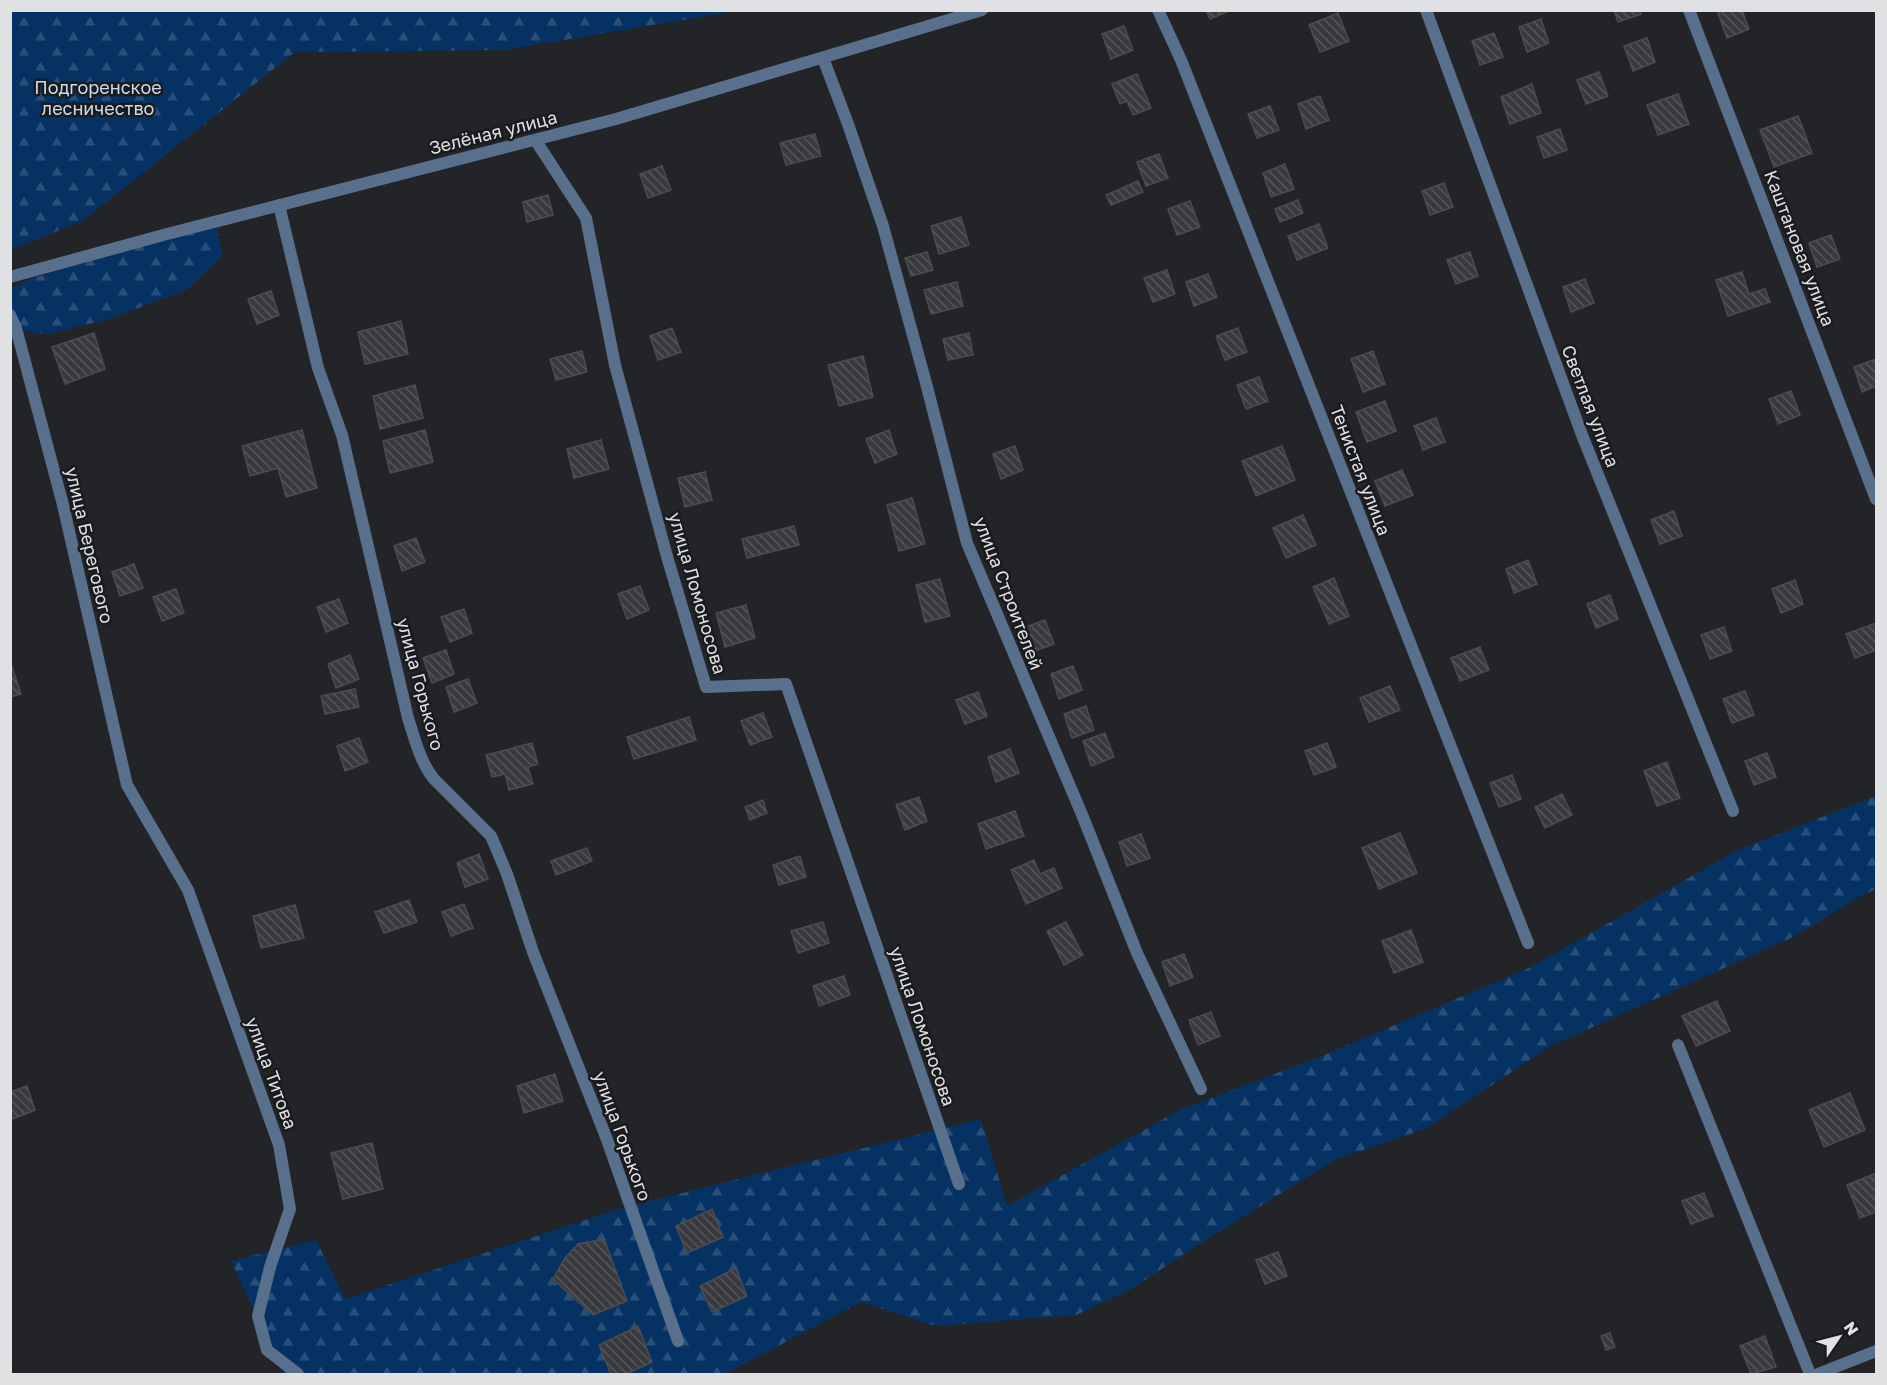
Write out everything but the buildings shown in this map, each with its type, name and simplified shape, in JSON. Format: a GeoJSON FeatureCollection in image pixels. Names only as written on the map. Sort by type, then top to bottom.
{"type":"FeatureCollection","features":[{"type":"Feature","properties":{"kind":"street","name":"Зелёная улица"},"geometry":{"type":"LineString","coordinates":[[10,277],[279,205],[537,141],[982,10]]}},
{"type":"Feature","properties":{"kind":"street","name":"Тенистая улица"},"geometry":{"type":"LineString","coordinates":[[1158,10],[1185,71],[1528,943]]}},
{"type":"Feature","properties":{"kind":"street","name":"Светлая улица"},"geometry":{"type":"LineString","coordinates":[[1426,10],[1582,435],[1733,811]]}},
{"type":"Feature","properties":{"kind":"street","name":"Каштановая улица"},"geometry":{"type":"LineString","coordinates":[[1689,10],[1876,499]]}},
{"type":"Feature","properties":{"kind":"street","name":"улица Строителей"},"geometry":{"type":"LineString","coordinates":[[823,58],[883,226],[967,543],[1083,817],[1137,953],[1201,1089]]}},
{"type":"Feature","properties":{"kind":"street","name":"улица Ломоносова"},"geometry":{"type":"LineString","coordinates":[[537,141],[586,218],[615,364],[668,560],[706,687],[786,684],[959,1184]]}},
{"type":"Feature","properties":{"kind":"street","name":"улица Горького"},"geometry":{"type":"LineString","coordinates":[[279,205],[318,368],[342,435],[408,718],[422,758],[434,779],[491,836],[507,874],[533,952],[606,1137],[678,1341]]}},
{"type":"Feature","properties":{"kind":"street","name":"улица Берегового"},"geometry":{"type":"LineString","coordinates":[[10,315],[63,505],[127,785]]}},
{"type":"Feature","properties":{"kind":"street","name":"улица Титова"},"geometry":{"type":"LineString","coordinates":[[127,785],[188,890],[279,1145],[290,1209],[270,1267],[258,1316],[267,1350],[298,1374]]}},
{"type":"Feature","properties":{"kind":"street"},"geometry":{"type":"LineString","coordinates":[[1678,1045],[1810,1374]]}},
{"type":"Feature","properties":{"kind":"street"},"geometry":{"type":"LineString","coordinates":[[1818,1374],[1876,1351]]}},
{"type":"Feature","properties":{"kind":"green space","name":"Подгоренское лесничество"},"geometry":{"type":"Polygon","coordinates":[[[11,10],[736,11],[504,50],[295,52],[84,220],[11,250],[11,10]]]}},
{"type":"Feature","properties":{"kind":"green space"},"geometry":{"type":"Polygon","coordinates":[[[217,226],[222,256],[186,290],[109,319],[48,334],[16,328],[11,344],[11,289],[27,280],[169,237],[217,226]]]}},
{"type":"Feature","properties":{"kind":"green space"},"geometry":{"type":"Polygon","coordinates":[[[1876,796],[1876,889],[1795,936],[1551,1046],[1427,1128],[1335,1160],[1202,1242],[1130,1290],[1076,1315],[936,1326],[861,1302],[725,1374],[283,1374],[231,1261],[316,1240],[345,1299],[622,1208],[981,1119],[1007,1206],[1182,1109],[1322,1056],[1531,967],[1738,850],[1876,796]]]}}]}
